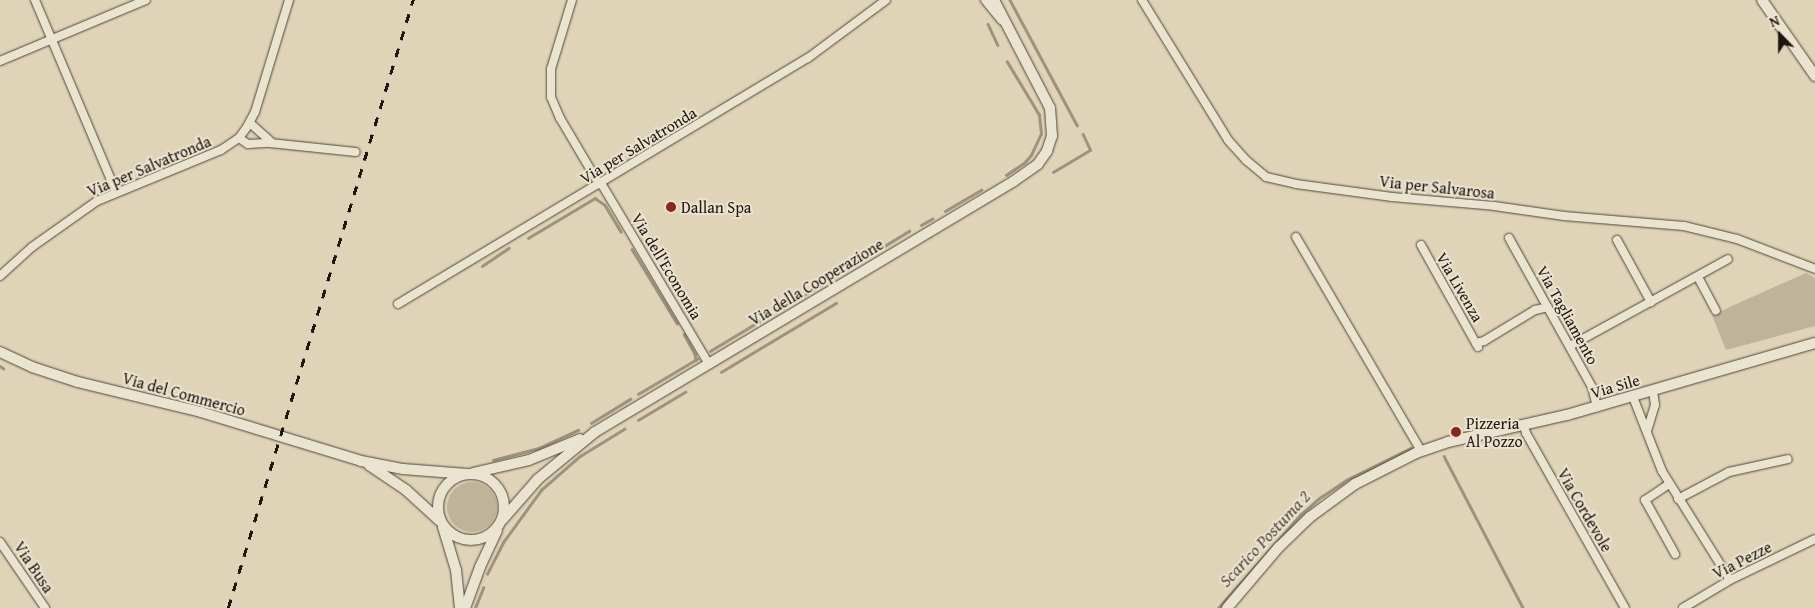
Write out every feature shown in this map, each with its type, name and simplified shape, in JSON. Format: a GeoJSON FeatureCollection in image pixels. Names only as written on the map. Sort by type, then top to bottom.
{"type":"FeatureCollection","features":[{"type":"Feature","properties":{"kind":"street"},"geometry":{"type":"LineString","coordinates":[[35,0],[116,192]]}},
{"type":"Feature","properties":{"kind":"street"},"geometry":{"type":"LineString","coordinates":[[0,61],[146,0]]}},
{"type":"Feature","properties":{"kind":"street"},"geometry":{"type":"LineString","coordinates":[[282,0],[284,16]]}},
{"type":"Feature","properties":{"kind":"street","name":"Via per Salvatronda"},"geometry":{"type":"LineString","coordinates":[[0,276],[25,253],[82,211],[116,192],[221,150],[239,138],[250,123],[254,112],[289,0]]}},
{"type":"Feature","properties":{"kind":"street","name":"Via dell'Economia"},"geometry":{"type":"LineString","coordinates":[[572,0],[551,69],[551,97],[557,113],[708,364]]}},
{"type":"Feature","properties":{"kind":"street","name":"Via per Salvatronda"},"geometry":{"type":"LineString","coordinates":[[398,304],[813,54],[886,0]]}},
{"type":"Feature","properties":{"kind":"street"},"geometry":{"type":"LineString","coordinates":[[985,0],[1008,26]]}},
{"type":"Feature","properties":{"kind":"street"},"geometry":{"type":"LineString","coordinates":[[994,0],[1008,26]]}},
{"type":"Feature","properties":{"kind":"street","name":"Via per Salvarosa"},"geometry":{"type":"LineString","coordinates":[[1142,0],[1228,140],[1246,160],[1266,177],[1296,184],[1392,197],[1512,208],[1564,216],[1684,226],[1737,239],[1815,269]]}},
{"type":"Feature","properties":{"kind":"street"},"geometry":{"type":"LineString","coordinates":[[1762,0],[1815,76]]}},
{"type":"Feature","properties":{"kind":"street","name":"Via della Cooperazione"},"geometry":{"type":"LineString","coordinates":[[468,474],[538,456],[595,432],[1023,176],[1038,164],[1047,151],[1053,130],[1050,108],[1008,26]]}},
{"type":"Feature","properties":{"kind":"street"},"geometry":{"type":"LineString","coordinates":[[250,123],[256,127],[264,139],[274,144]]}},
{"type":"Feature","properties":{"kind":"street"},"geometry":{"type":"LineString","coordinates":[[239,138],[248,144],[274,144],[356,152]]}},
{"type":"Feature","properties":{"kind":"street"},"geometry":{"type":"LineString","coordinates":[[1296,237],[1421,451]]}},
{"type":"Feature","properties":{"kind":"street","name":"Via Tagliamento"},"geometry":{"type":"LineString","coordinates":[[1509,238],[1592,387],[1597,407]]}},
{"type":"Feature","properties":{"kind":"street"},"geometry":{"type":"LineString","coordinates":[[1617,240],[1651,302]]}},
{"type":"Feature","properties":{"kind":"street","name":"Via Livenza"},"geometry":{"type":"LineString","coordinates":[[1421,245],[1477,345],[1534,310],[1548,307]]}},
{"type":"Feature","properties":{"kind":"street"},"geometry":{"type":"LineString","coordinates":[[1570,346],[1728,259]]}},
{"type":"Feature","properties":{"kind":"street"},"geometry":{"type":"LineString","coordinates":[[1698,277],[1716,311]]}},
{"type":"Feature","properties":{"kind":"street","name":"Via Sile"},"geometry":{"type":"LineString","coordinates":[[1227,608],[1279,547],[1316,512],[1362,479],[1421,451],[1448,442],[1524,426],[1597,407],[1815,343]]}},
{"type":"Feature","properties":{"kind":"street","name":"Via del Commercio"},"geometry":{"type":"LineString","coordinates":[[0,352],[32,367],[72,380],[195,411],[361,461],[403,469],[468,474]]}},
{"type":"Feature","properties":{"kind":"street"},"geometry":{"type":"LineString","coordinates":[[1647,433],[1655,404],[1653,391]]}},
{"type":"Feature","properties":{"kind":"street"},"geometry":{"type":"LineString","coordinates":[[1633,396],[1669,484],[1730,580]]}},
{"type":"Feature","properties":{"kind":"street","name":"Via Cordevole"},"geometry":{"type":"LineString","coordinates":[[1524,426],[1526,433],[1625,608]]}},
{"type":"Feature","properties":{"kind":"street","name":"Via della Cooperazione"},"geometry":{"type":"LineString","coordinates":[[465,608],[480,567],[502,522],[538,480],[595,432]]}},
{"type":"Feature","properties":{"kind":"street"},"geometry":{"type":"LineString","coordinates":[[1678,499],[1729,472],[1788,459]]}},
{"type":"Feature","properties":{"kind":"street","name":"Via del Commercio"},"geometry":{"type":"LineString","coordinates":[[361,461],[406,490],[442,523]]}},
{"type":"Feature","properties":{"kind":"street"},"geometry":{"type":"LineString","coordinates":[[442,523],[454,536],[474,541],[487,537],[502,522],[505,507],[500,490],[487,478],[468,474],[452,480],[443,489],[438,502],[442,523],[456,570],[460,608]]}},
{"type":"Feature","properties":{"kind":"street"},"geometry":{"type":"LineString","coordinates":[[1669,484],[1645,500],[1675,554]]}},
{"type":"Feature","properties":{"kind":"street","name":"Via Pezze"},"geometry":{"type":"LineString","coordinates":[[1683,608],[1730,580],[1815,539]]}},
{"type":"Feature","properties":{"kind":"street","name":"Via Busa"},"geometry":{"type":"LineString","coordinates":[[0,542],[45,608]]}},
{"type":"Feature","properties":{"kind":"shaded area"},"geometry":{"type":"Polygon","coordinates":[[[1806,273],[1815,278],[1815,326],[1726,350],[1712,315],[1806,273]]]}},
{"type":"Feature","properties":{"kind":"shaded area"},"geometry":{"type":"Polygon","coordinates":[[[467,482],[477,482],[490,489],[497,502],[497,512],[490,525],[477,532],[467,532],[458,528],[451,521],[447,512],[447,502],[451,493],[458,486],[467,482]]]}},
{"type":"Feature","properties":{"kind":"waterway"},"geometry":{"type":"LineString","coordinates":[[1010,0],[1077,125]]}},
{"type":"Feature","properties":{"kind":"waterway"},"geometry":{"type":"LineString","coordinates":[[988,24],[998,45]]}},
{"type":"Feature","properties":{"kind":"waterway"},"geometry":{"type":"LineString","coordinates":[[1006,175],[1024,163],[1031,155],[1041,134],[1039,115],[1007,62]]}},
{"type":"Feature","properties":{"kind":"waterway"},"geometry":{"type":"LineString","coordinates":[[1053,172],[1090,150],[1083,135]]}},
{"type":"Feature","properties":{"kind":"waterway"},"geometry":{"type":"LineString","coordinates":[[945,211],[981,190]]}},
{"type":"Feature","properties":{"kind":"waterway"},"geometry":{"type":"LineString","coordinates":[[528,238],[595,198],[605,205],[621,232]]}},
{"type":"Feature","properties":{"kind":"waterway"},"geometry":{"type":"LineString","coordinates":[[921,225],[932,219]]}},
{"type":"Feature","properties":{"kind":"waterway"},"geometry":{"type":"LineString","coordinates":[[863,259],[909,231]]}},
{"type":"Feature","properties":{"kind":"waterway"},"geometry":{"type":"LineString","coordinates":[[482,266],[509,248]]}},
{"type":"Feature","properties":{"kind":"waterway"},"geometry":{"type":"LineString","coordinates":[[632,249],[677,323]]}},
{"type":"Feature","properties":{"kind":"waterway"},"geometry":{"type":"LineString","coordinates":[[845,270],[852,266]]}},
{"type":"Feature","properties":{"kind":"waterway"},"geometry":{"type":"LineString","coordinates":[[797,299],[833,277]]}},
{"type":"Feature","properties":{"kind":"waterway"},"geometry":{"type":"LineString","coordinates":[[721,372],[836,303]]}},
{"type":"Feature","properties":{"kind":"waterway"},"geometry":{"type":"LineString","coordinates":[[710,351],[760,321]]}},
{"type":"Feature","properties":{"kind":"waterway"},"geometry":{"type":"LineString","coordinates":[[684,334],[695,354],[696,360]]}},
{"type":"Feature","properties":{"kind":"waterway"},"geometry":{"type":"LineString","coordinates":[[638,394],[697,359]]}},
{"type":"Feature","properties":{"kind":"waterway"},"geometry":{"type":"LineString","coordinates":[[638,420],[685,392]]}},
{"type":"Feature","properties":{"kind":"waterway"},"geometry":{"type":"LineString","coordinates":[[591,423],[630,399]]}},
{"type":"Feature","properties":{"kind":"waterway"},"geometry":{"type":"LineString","coordinates":[[487,574],[504,541],[541,490],[580,456],[624,429]]}},
{"type":"Feature","properties":{"kind":"waterway"},"geometry":{"type":"LineString","coordinates":[[493,460],[539,448],[578,430]]}},
{"type":"Feature","properties":{"kind":"waterway","name":"Scarico Postuma 2"},"geometry":{"type":"LineString","coordinates":[[1218,608],[1300,515],[1321,497],[1346,480],[1411,448]]}},
{"type":"Feature","properties":{"kind":"waterway","name":"Scarico Postuma 2"},"geometry":{"type":"LineString","coordinates":[[1444,456],[1523,608]]}},
{"type":"Feature","properties":{"kind":"waterway"},"geometry":{"type":"LineString","coordinates":[[475,608],[483,588]]}},
{"type":"Feature","properties":{"kind":"railway"},"geometry":{"type":"LineString","coordinates":[[228,608],[413,0]]}},
{"type":"Feature","properties":{"kind":"place","name":"Dallan Spa"},"geometry":{"type":"Point","coordinates":[671,207]}},
{"type":"Feature","properties":{"kind":"place","name":"Pizzeria Al Pozzo"},"geometry":{"type":"Point","coordinates":[1456,432]}}]}
